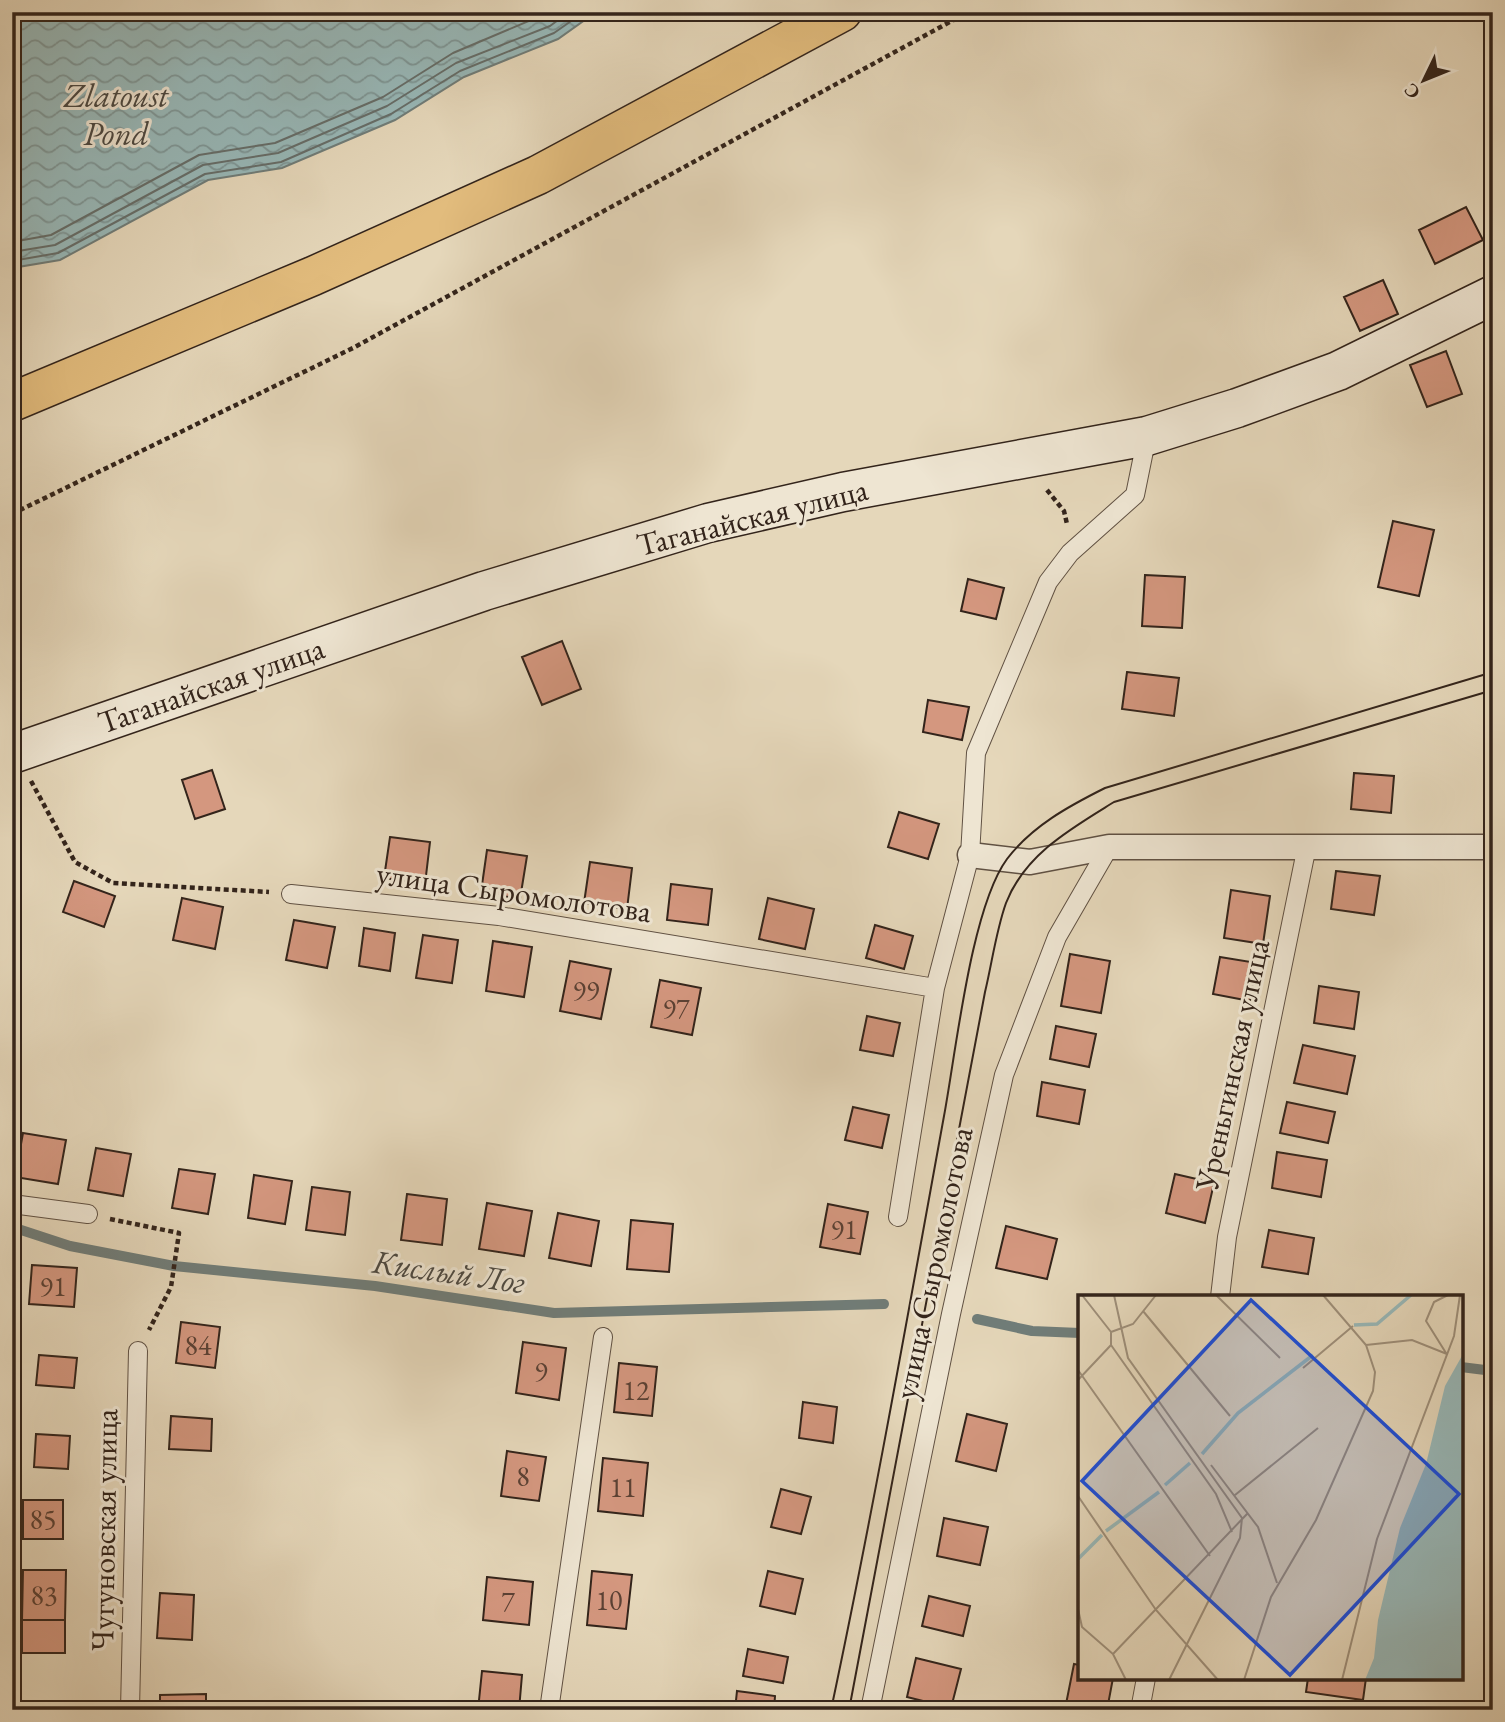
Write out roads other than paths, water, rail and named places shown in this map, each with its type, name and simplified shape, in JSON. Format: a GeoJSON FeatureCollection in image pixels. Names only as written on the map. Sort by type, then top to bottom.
{"type":"FeatureCollection","features":[{"type":"Feature","properties":{"kind":"main road"},"geometry":{"type":"LineString","coordinates":[[12,402],[313,276],[538,175],[842,12]]}},
{"type":"Feature","properties":{"kind":"main road","name":"Таганайская улица"},"geometry":{"type":"LineString","coordinates":[[21,773],[484,591],[708,523],[842,492],[1147,436],[1237,408],[1338,371],[1493,295]]}},
{"type":"Feature","properties":{"kind":"street"},"geometry":{"type":"LineString","coordinates":[[970,855],[1030,862],[1109,847],[1493,847]]}},
{"type":"Feature","properties":{"kind":"lane","name":"улица Сыромолотова"},"geometry":{"type":"LineString","coordinates":[[898,1217],[935,988],[970,855],[976,753],[1048,582],[1070,553],[1135,495],[1147,436]]}},
{"type":"Feature","properties":{"kind":"lane","name":"Уреньгинская улица"},"geometry":{"type":"LineString","coordinates":[[1220,1295],[1227,1237],[1307,845]]}},
{"type":"Feature","properties":{"kind":"lane","name":"улица Сыромолотова"},"geometry":{"type":"LineString","coordinates":[[870,1710],[951,1314],[1004,1075],[1057,937],[1109,847]]}},
{"type":"Feature","properties":{"kind":"lane","name":"улица Сыромолотова"},"geometry":{"type":"LineString","coordinates":[[291,894],[499,916],[935,988]]}},
{"type":"Feature","properties":{"kind":"lane"},"geometry":{"type":"LineString","coordinates":[[12,1204],[88,1214]]}},
{"type":"Feature","properties":{"kind":"lane"},"geometry":{"type":"LineString","coordinates":[[549,1710],[603,1337]]}},
{"type":"Feature","properties":{"kind":"lane","name":"Чугуновская улица"},"geometry":{"type":"LineString","coordinates":[[130,1710],[138,1351]]}},
{"type":"Feature","properties":{"kind":"lane"},"geometry":{"type":"LineString","coordinates":[[1140,1710],[1146,1680]]}},
{"type":"Feature","properties":{"kind":"water","name":"Zlatoust Pond"},"geometry":{"type":"Polygon","coordinates":[[[12,12],[596,12],[558,39],[464,77],[395,120],[282,168],[208,180],[60,260],[12,268],[12,12]]]}},
{"type":"Feature","properties":{"kind":"waterway","name":"Кислый Лог"},"geometry":{"type":"LineString","coordinates":[[12,1227],[70,1246],[174,1266],[375,1286],[554,1313],[884,1304]]}},
{"type":"Feature","properties":{"kind":"waterway","name":"Кислый Лог"},"geometry":{"type":"LineString","coordinates":[[977,1319],[1032,1331],[1078,1333]]}},
{"type":"Feature","properties":{"kind":"waterway","name":"Кислый Лог"},"geometry":{"type":"LineString","coordinates":[[1463,1367],[1493,1371]]}},
{"type":"Feature","properties":{"kind":"tram line"},"geometry":{"type":"LineString","coordinates":[[831,1710],[890,1413],[974,945],[994,881],[1007,859],[1040,827],[1105,788],[1493,672]]}},
{"type":"Feature","properties":{"kind":"tram line"},"geometry":{"type":"LineString","coordinates":[[849,1710],[985,992],[999,925],[1014,886],[1037,856],[1051,844],[1114,802],[1493,690]]}}]}
